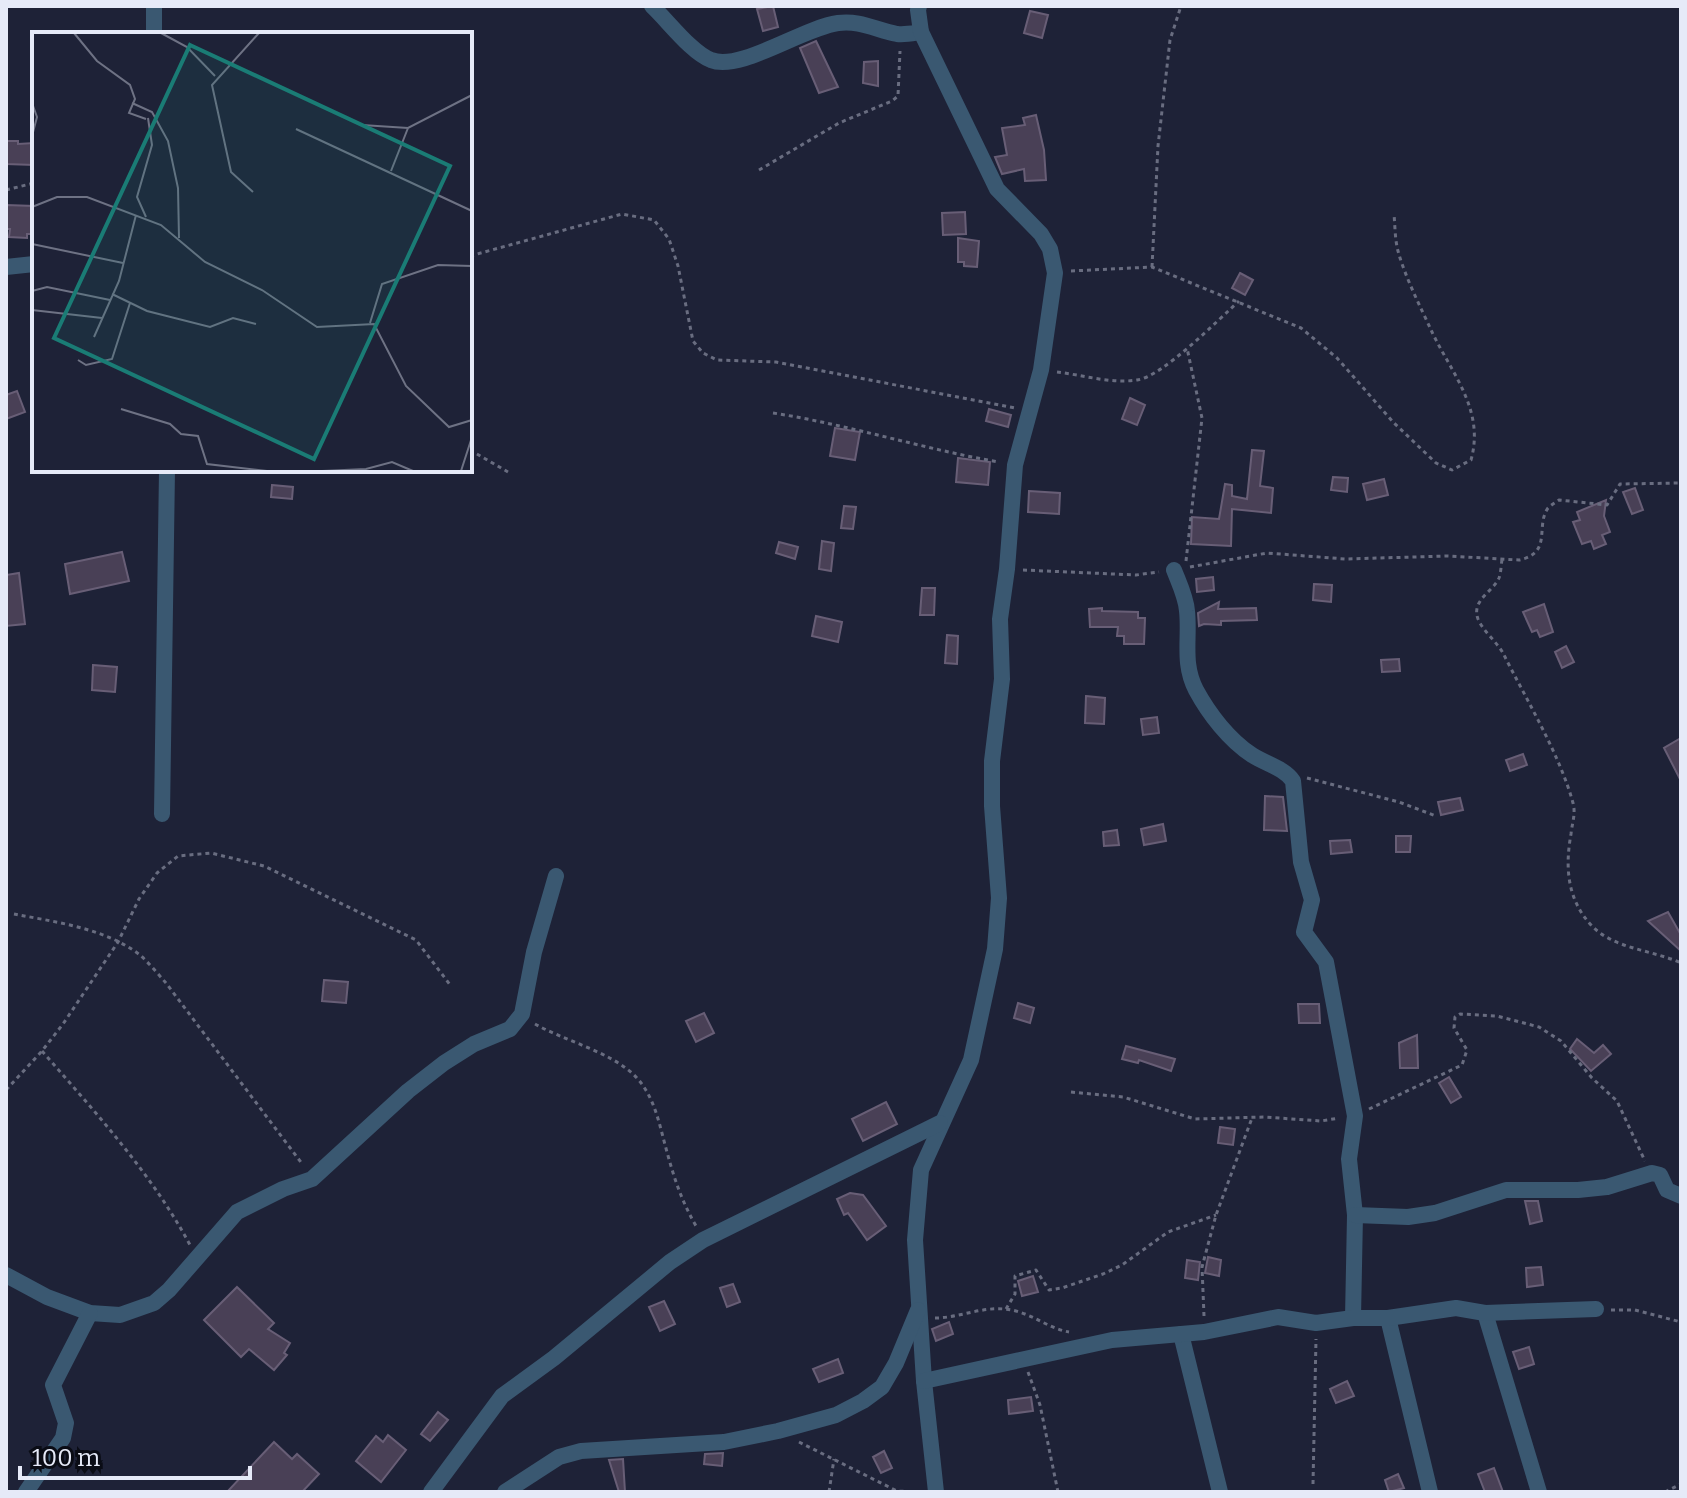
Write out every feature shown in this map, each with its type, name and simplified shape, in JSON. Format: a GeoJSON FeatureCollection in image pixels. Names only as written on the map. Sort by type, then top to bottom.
{"type":"FeatureCollection","features":[{"type":"Feature","properties":{"kind":"street"},"geometry":{"type":"LineString","coordinates":[[154,6],[154,32]]}},
{"type":"Feature","properties":{"kind":"street"},"geometry":{"type":"LineString","coordinates":[[652,6],[709,60],[725,63],[743,60],[811,30],[837,23],[859,22],[900,35],[921,32]]}},
{"type":"Feature","properties":{"kind":"street"},"geometry":{"type":"LineString","coordinates":[[919,6],[921,32],[997,189],[1041,234],[1050,249],[1055,273],[1041,370],[1015,465],[1000,619],[1002,679],[992,761],[999,898],[995,949],[971,1060],[921,1170],[915,1240],[924,1381],[936,1492]]}},
{"type":"Feature","properties":{"kind":"street"},"geometry":{"type":"LineString","coordinates":[[6,267],[32,264]]}},
{"type":"Feature","properties":{"kind":"street"},"geometry":{"type":"LineString","coordinates":[[162,814],[167,472]]}},
{"type":"Feature","properties":{"kind":"street"},"geometry":{"type":"LineString","coordinates":[[1174,570],[1187,607],[1185,653],[1188,673],[1197,691],[1229,736],[1250,754],[1288,773],[1293,781],[1301,862],[1312,900],[1304,932],[1326,962],[1355,1116],[1349,1159],[1355,1215],[1353,1318]]}},
{"type":"Feature","properties":{"kind":"street"},"geometry":{"type":"LineString","coordinates":[[6,1275],[47,1297],[90,1313],[120,1315],[154,1303],[237,1212],[262,1198],[312,1179],[420,1082],[474,1044],[510,1029],[522,1014],[534,952],[556,876]]}},
{"type":"Feature","properties":{"kind":"street"},"geometry":{"type":"LineString","coordinates":[[431,1492],[502,1396],[554,1358],[670,1262],[703,1240],[940,1123]]}},
{"type":"Feature","properties":{"kind":"street"},"geometry":{"type":"LineString","coordinates":[[1355,1215],[1408,1217],[1435,1213],[1506,1190],[1593,1189],[1652,1173],[1660,1175],[1667,1190],[1681,1196]]}},
{"type":"Feature","properties":{"kind":"street"},"geometry":{"type":"LineString","coordinates":[[924,1381],[1112,1340],[1204,1332],[1278,1317],[1316,1323],[1353,1318],[1388,1318],[1456,1308],[1485,1313],[1596,1309]]}},
{"type":"Feature","properties":{"kind":"street"},"geometry":{"type":"LineString","coordinates":[[505,1492],[559,1457],[581,1451],[724,1442],[836,1415],[882,1387],[920,1311]]}},
{"type":"Feature","properties":{"kind":"street"},"geometry":{"type":"LineString","coordinates":[[26,1492],[63,1438],[66,1423],[53,1385],[90,1313]]}},
{"type":"Feature","properties":{"kind":"street"},"geometry":{"type":"LineString","coordinates":[[1485,1313],[1539,1492]]}},
{"type":"Feature","properties":{"kind":"street"},"geometry":{"type":"LineString","coordinates":[[1388,1318],[1430,1492]]}},
{"type":"Feature","properties":{"kind":"street"},"geometry":{"type":"LineString","coordinates":[[1181,1334],[1220,1492]]}},
{"type":"Feature","properties":{"kind":"path"},"geometry":{"type":"LineString","coordinates":[[1152,267],[1158,146],[1170,40],[1181,6]]}},
{"type":"Feature","properties":{"kind":"path"},"geometry":{"type":"LineString","coordinates":[[1455,6],[1476,6]]}},
{"type":"Feature","properties":{"kind":"path"},"geometry":{"type":"LineString","coordinates":[[759,170],[839,123],[898,96],[900,35]]}},
{"type":"Feature","properties":{"kind":"path"},"geometry":{"type":"LineString","coordinates":[[6,190],[32,184]]}},
{"type":"Feature","properties":{"kind":"path"},"geometry":{"type":"LineString","coordinates":[[472,255],[622,214],[654,220],[669,239],[678,266],[693,341],[703,353],[717,360],[776,362],[1031,411]]}},
{"type":"Feature","properties":{"kind":"path"},"geometry":{"type":"LineString","coordinates":[[1055,273],[1152,267],[1301,328],[1337,358],[1394,423],[1436,463],[1452,470],[1471,460],[1475,444],[1474,418],[1463,387],[1433,333],[1398,251],[1394,214]]}},
{"type":"Feature","properties":{"kind":"path"},"geometry":{"type":"LineString","coordinates":[[1041,370],[1120,382],[1142,380],[1187,348],[1239,301]]}},
{"type":"Feature","properties":{"kind":"path"},"geometry":{"type":"LineString","coordinates":[[1187,348],[1202,418],[1186,568],[1267,553],[1345,559],[1448,556],[1502,560],[1529,558],[1538,549],[1547,509],[1559,500],[1607,505],[1620,484],[1681,483]]}},
{"type":"Feature","properties":{"kind":"path"},"geometry":{"type":"LineString","coordinates":[[773,413],[829,421],[955,455],[1015,465]]}},
{"type":"Feature","properties":{"kind":"path"},"geometry":{"type":"LineString","coordinates":[[472,451],[508,472]]}},
{"type":"Feature","properties":{"kind":"path"},"geometry":{"type":"LineString","coordinates":[[1502,560],[1499,577],[1481,598],[1477,617],[1502,651],[1551,749],[1573,803],[1575,814],[1567,862],[1569,886],[1592,926],[1606,936],[1681,963]]}},
{"type":"Feature","properties":{"kind":"path"},"geometry":{"type":"LineString","coordinates":[[1007,569],[1136,575],[1174,570]]}},
{"type":"Feature","properties":{"kind":"path"},"geometry":{"type":"LineString","coordinates":[[1288,773],[1365,792],[1436,816]]}},
{"type":"Feature","properties":{"kind":"path"},"geometry":{"type":"LineString","coordinates":[[6,1090],[42,1051],[118,942],[139,899],[157,873],[178,856],[211,853],[264,866],[416,940],[451,986]]}},
{"type":"Feature","properties":{"kind":"path"},"geometry":{"type":"LineString","coordinates":[[14,914],[69,925],[118,942],[142,956],[277,1128],[312,1179]]}},
{"type":"Feature","properties":{"kind":"path"},"geometry":{"type":"LineString","coordinates":[[522,1014],[631,1072],[641,1083],[651,1097],[678,1190],[703,1240]]}},
{"type":"Feature","properties":{"kind":"path"},"geometry":{"type":"LineString","coordinates":[[1071,1092],[1123,1097],[1195,1119],[1321,1121],[1355,1116],[1462,1065],[1467,1050],[1454,1028],[1455,1017],[1460,1014],[1497,1016],[1539,1027],[1561,1041],[1592,1078],[1617,1101],[1652,1173]]}},
{"type":"Feature","properties":{"kind":"path"},"geometry":{"type":"LineString","coordinates":[[42,1051],[96,1113],[168,1207],[197,1257]]}},
{"type":"Feature","properties":{"kind":"path"},"geometry":{"type":"LineString","coordinates":[[1204,1332],[1202,1267],[1216,1215],[1252,1118]]}},
{"type":"Feature","properties":{"kind":"path"},"geometry":{"type":"LineString","coordinates":[[1006,1309],[1015,1294],[1015,1276],[1036,1270],[1049,1290],[1062,1288],[1122,1265],[1168,1232],[1216,1215]]}},
{"type":"Feature","properties":{"kind":"path"},"geometry":{"type":"LineString","coordinates":[[920,1311],[941,1318],[988,1308],[1006,1309],[1031,1314],[1063,1331],[1075,1333]]}},
{"type":"Feature","properties":{"kind":"path"},"geometry":{"type":"LineString","coordinates":[[1596,1309],[1635,1310],[1681,1322]]}},
{"type":"Feature","properties":{"kind":"path"},"geometry":{"type":"LineString","coordinates":[[1313,1484],[1316,1323]]}},
{"type":"Feature","properties":{"kind":"path"},"geometry":{"type":"LineString","coordinates":[[1023,1357],[1040,1405],[1058,1492]]}},
{"type":"Feature","properties":{"kind":"path"},"geometry":{"type":"LineString","coordinates":[[778,1431],[897,1491],[915,1492]]}},
{"type":"Feature","properties":{"kind":"path"},"geometry":{"type":"LineString","coordinates":[[829,1492],[834,1459]]}},
{"type":"Feature","properties":{"kind":"path"},"geometry":{"type":"LineString","coordinates":[[1665,1492],[1681,1484]]}},
{"type":"Feature","properties":{"kind":"building"},"geometry":{"type":"Polygon","coordinates":[[[773,6],[778,27],[763,31],[757,9],[773,6]]]}},
{"type":"Feature","properties":{"kind":"building"},"geometry":{"type":"Polygon","coordinates":[[[1030,11],[1048,15],[1042,38],[1024,33],[1030,11]]]}},
{"type":"Feature","properties":{"kind":"building"},"geometry":{"type":"Polygon","coordinates":[[[816,41],[838,87],[819,93],[800,48],[816,41]]]}},
{"type":"Feature","properties":{"kind":"building"},"geometry":{"type":"Polygon","coordinates":[[[878,61],[878,86],[863,83],[864,62],[878,61]]]}},
{"type":"Feature","properties":{"kind":"building"},"geometry":{"type":"Polygon","coordinates":[[[1036,115],[1044,150],[1046,180],[1025,181],[1024,169],[1002,174],[995,157],[1007,155],[1002,128],[1025,125],[1023,118],[1036,115]]]}},
{"type":"Feature","properties":{"kind":"building"},"geometry":{"type":"Polygon","coordinates":[[[6,141],[32,143],[32,165],[6,164],[6,141]]]}},
{"type":"Feature","properties":{"kind":"building"},"geometry":{"type":"Polygon","coordinates":[[[6,205],[32,206],[32,234],[27,234],[27,238],[9,237],[10,229],[6,229],[6,205]]]}},
{"type":"Feature","properties":{"kind":"building"},"geometry":{"type":"Polygon","coordinates":[[[965,212],[966,234],[943,235],[942,213],[965,212]]]}},
{"type":"Feature","properties":{"kind":"building"},"geometry":{"type":"Polygon","coordinates":[[[958,238],[979,241],[977,267],[958,262],[958,238]]]}},
{"type":"Feature","properties":{"kind":"building"},"geometry":{"type":"Polygon","coordinates":[[[1240,273],[1253,280],[1245,295],[1232,288],[1240,273]]]}},
{"type":"Feature","properties":{"kind":"building"},"geometry":{"type":"Polygon","coordinates":[[[17,391],[25,412],[6,419],[6,395],[17,391]]]}},
{"type":"Feature","properties":{"kind":"building"},"geometry":{"type":"Polygon","coordinates":[[[1130,398],[1145,405],[1137,425],[1122,419],[1130,398]]]}},
{"type":"Feature","properties":{"kind":"building"},"geometry":{"type":"Polygon","coordinates":[[[989,409],[1011,415],[1008,427],[986,421],[989,409]]]}},
{"type":"Feature","properties":{"kind":"building"},"geometry":{"type":"Polygon","coordinates":[[[835,428],[860,432],[855,460],[830,456],[835,428]]]}},
{"type":"Feature","properties":{"kind":"building"},"geometry":{"type":"Polygon","coordinates":[[[1252,450],[1264,451],[1260,486],[1273,488],[1271,513],[1232,509],[1231,546],[1191,544],[1192,517],[1219,519],[1225,484],[1232,485],[1232,496],[1247,499],[1252,450]]]}},
{"type":"Feature","properties":{"kind":"building"},"geometry":{"type":"Polygon","coordinates":[[[958,458],[990,462],[988,485],[956,482],[958,458]]]}},
{"type":"Feature","properties":{"kind":"building"},"geometry":{"type":"Polygon","coordinates":[[[1333,477],[1348,478],[1347,492],[1331,490],[1333,477]]]}},
{"type":"Feature","properties":{"kind":"building"},"geometry":{"type":"Polygon","coordinates":[[[1384,479],[1388,495],[1367,500],[1363,484],[1384,479]]]}},
{"type":"Feature","properties":{"kind":"building"},"geometry":{"type":"Polygon","coordinates":[[[272,485],[293,487],[292,499],[271,497],[272,485]]]}},
{"type":"Feature","properties":{"kind":"building"},"geometry":{"type":"Polygon","coordinates":[[[1635,488],[1643,510],[1632,514],[1623,492],[1635,488]]]}},
{"type":"Feature","properties":{"kind":"building"},"geometry":{"type":"Polygon","coordinates":[[[1029,491],[1060,493],[1059,514],[1028,512],[1029,491]]]}},
{"type":"Feature","properties":{"kind":"building"},"geometry":{"type":"Polygon","coordinates":[[[1606,500],[1604,516],[1610,532],[1602,535],[1606,544],[1594,549],[1591,541],[1582,544],[1573,522],[1580,520],[1577,512],[1606,500]]]}},
{"type":"Feature","properties":{"kind":"building"},"geometry":{"type":"Polygon","coordinates":[[[844,506],[856,507],[853,529],[841,528],[844,506]]]}},
{"type":"Feature","properties":{"kind":"building"},"geometry":{"type":"Polygon","coordinates":[[[822,541],[834,543],[831,571],[819,569],[822,541]]]}},
{"type":"Feature","properties":{"kind":"building"},"geometry":{"type":"Polygon","coordinates":[[[779,542],[798,547],[795,559],[776,553],[779,542]]]}},
{"type":"Feature","properties":{"kind":"building"},"geometry":{"type":"Polygon","coordinates":[[[122,552],[129,581],[70,594],[65,564],[122,552]]]}},
{"type":"Feature","properties":{"kind":"building"},"geometry":{"type":"Polygon","coordinates":[[[19,573],[25,624],[6,626],[6,575],[19,573]]]}},
{"type":"Feature","properties":{"kind":"building"},"geometry":{"type":"Polygon","coordinates":[[[1213,577],[1214,590],[1197,592],[1196,579],[1213,577]]]}},
{"type":"Feature","properties":{"kind":"building"},"geometry":{"type":"Polygon","coordinates":[[[1314,584],[1332,585],[1331,602],[1313,600],[1314,584]]]}},
{"type":"Feature","properties":{"kind":"building"},"geometry":{"type":"Polygon","coordinates":[[[922,588],[935,588],[934,615],[920,615],[922,588]]]}},
{"type":"Feature","properties":{"kind":"building"},"geometry":{"type":"Polygon","coordinates":[[[1219,602],[1218,609],[1256,608],[1257,620],[1221,621],[1221,625],[1199,626],[1198,613],[1219,602]]]}},
{"type":"Feature","properties":{"kind":"building"},"geometry":{"type":"Polygon","coordinates":[[[1544,604],[1553,632],[1540,637],[1537,630],[1532,632],[1523,612],[1544,604]]]}},
{"type":"Feature","properties":{"kind":"building"},"geometry":{"type":"Polygon","coordinates":[[[1102,608],[1102,611],[1138,612],[1138,618],[1145,618],[1144,644],[1124,644],[1124,636],[1117,636],[1118,627],[1090,627],[1089,609],[1102,608]]]}},
{"type":"Feature","properties":{"kind":"building"},"geometry":{"type":"Polygon","coordinates":[[[816,616],[842,622],[838,642],[812,636],[816,616]]]}},
{"type":"Feature","properties":{"kind":"building"},"geometry":{"type":"Polygon","coordinates":[[[947,635],[958,636],[957,664],[945,663],[947,635]]]}},
{"type":"Feature","properties":{"kind":"building"},"geometry":{"type":"Polygon","coordinates":[[[1566,646],[1574,662],[1562,668],[1555,652],[1566,646]]]}},
{"type":"Feature","properties":{"kind":"building"},"geometry":{"type":"Polygon","coordinates":[[[1399,659],[1400,671],[1382,672],[1381,660],[1399,659]]]}},
{"type":"Feature","properties":{"kind":"building"},"geometry":{"type":"Polygon","coordinates":[[[93,665],[117,667],[115,692],[92,690],[93,665]]]}},
{"type":"Feature","properties":{"kind":"building"},"geometry":{"type":"Polygon","coordinates":[[[1086,696],[1105,698],[1104,724],[1085,723],[1086,696]]]}},
{"type":"Feature","properties":{"kind":"building"},"geometry":{"type":"Polygon","coordinates":[[[1157,717],[1159,733],[1143,735],[1141,719],[1157,717]]]}},
{"type":"Feature","properties":{"kind":"building"},"geometry":{"type":"Polygon","coordinates":[[[1681,738],[1681,781],[1664,748],[1681,738]]]}},
{"type":"Feature","properties":{"kind":"building"},"geometry":{"type":"Polygon","coordinates":[[[1523,754],[1527,765],[1510,771],[1506,760],[1523,754]]]}},
{"type":"Feature","properties":{"kind":"building"},"geometry":{"type":"Polygon","coordinates":[[[1265,796],[1283,797],[1287,831],[1264,830],[1265,796]]]}},
{"type":"Feature","properties":{"kind":"building"},"geometry":{"type":"Polygon","coordinates":[[[1460,798],[1463,810],[1441,815],[1438,802],[1460,798]]]}},
{"type":"Feature","properties":{"kind":"building"},"geometry":{"type":"Polygon","coordinates":[[[1163,824],[1166,841],[1144,845],[1141,829],[1163,824]]]}},
{"type":"Feature","properties":{"kind":"building"},"geometry":{"type":"Polygon","coordinates":[[[1117,830],[1119,845],[1104,846],[1103,832],[1117,830]]]}},
{"type":"Feature","properties":{"kind":"building"},"geometry":{"type":"Polygon","coordinates":[[[1396,836],[1411,836],[1410,852],[1396,852],[1396,836]]]}},
{"type":"Feature","properties":{"kind":"building"},"geometry":{"type":"Polygon","coordinates":[[[1350,840],[1352,852],[1331,854],[1330,841],[1350,840]]]}},
{"type":"Feature","properties":{"kind":"building"},"geometry":{"type":"Polygon","coordinates":[[[1668,912],[1681,935],[1681,951],[1648,921],[1668,912]]]}},
{"type":"Feature","properties":{"kind":"building"},"geometry":{"type":"Polygon","coordinates":[[[324,980],[348,982],[346,1003],[322,1001],[324,980]]]}},
{"type":"Feature","properties":{"kind":"building"},"geometry":{"type":"Polygon","coordinates":[[[1018,1003],[1034,1008],[1030,1023],[1014,1018],[1018,1003]]]}},
{"type":"Feature","properties":{"kind":"building"},"geometry":{"type":"Polygon","coordinates":[[[1298,1004],[1319,1004],[1320,1023],[1299,1023],[1298,1004]]]}},
{"type":"Feature","properties":{"kind":"building"},"geometry":{"type":"Polygon","coordinates":[[[704,1013],[714,1033],[696,1042],[686,1021],[704,1013]]]}},
{"type":"Feature","properties":{"kind":"building"},"geometry":{"type":"Polygon","coordinates":[[[1417,1035],[1418,1068],[1400,1068],[1399,1043],[1417,1035]]]}},
{"type":"Feature","properties":{"kind":"building"},"geometry":{"type":"Polygon","coordinates":[[[1577,1039],[1594,1053],[1603,1045],[1611,1054],[1591,1071],[1570,1049],[1577,1039]]]}},
{"type":"Feature","properties":{"kind":"building"},"geometry":{"type":"Polygon","coordinates":[[[1126,1046],[1175,1059],[1171,1071],[1139,1060],[1138,1063],[1122,1059],[1126,1046]]]}},
{"type":"Feature","properties":{"kind":"building"},"geometry":{"type":"Polygon","coordinates":[[[1449,1077],[1461,1097],[1451,1103],[1439,1083],[1449,1077]]]}},
{"type":"Feature","properties":{"kind":"building"},"geometry":{"type":"Polygon","coordinates":[[[886,1102],[897,1124],[863,1141],[852,1119],[886,1102]]]}},
{"type":"Feature","properties":{"kind":"building"},"geometry":{"type":"Polygon","coordinates":[[[1220,1127],[1235,1129],[1233,1145],[1218,1143],[1220,1127]]]}},
{"type":"Feature","properties":{"kind":"building"},"geometry":{"type":"Polygon","coordinates":[[[850,1193],[863,1195],[886,1226],[867,1240],[848,1213],[844,1215],[837,1199],[850,1193]]]}},
{"type":"Feature","properties":{"kind":"building"},"geometry":{"type":"Polygon","coordinates":[[[1525,1201],[1538,1201],[1542,1221],[1530,1224],[1525,1201]]]}},
{"type":"Feature","properties":{"kind":"building"},"geometry":{"type":"Polygon","coordinates":[[[1208,1257],[1221,1260],[1219,1276],[1205,1273],[1208,1257]]]}},
{"type":"Feature","properties":{"kind":"building"},"geometry":{"type":"Polygon","coordinates":[[[1187,1260],[1200,1262],[1198,1280],[1185,1278],[1187,1260]]]}},
{"type":"Feature","properties":{"kind":"building"},"geometry":{"type":"Polygon","coordinates":[[[1541,1267],[1543,1285],[1527,1287],[1526,1268],[1541,1267]]]}},
{"type":"Feature","properties":{"kind":"building"},"geometry":{"type":"Polygon","coordinates":[[[1033,1276],[1038,1292],[1022,1296],[1018,1281],[1033,1276]]]}},
{"type":"Feature","properties":{"kind":"building"},"geometry":{"type":"Polygon","coordinates":[[[733,1284],[740,1302],[727,1307],[720,1288],[733,1284]]]}},
{"type":"Feature","properties":{"kind":"building"},"geometry":{"type":"Polygon","coordinates":[[[237,1287],[274,1323],[268,1329],[290,1343],[284,1353],[287,1355],[274,1370],[249,1349],[241,1357],[204,1320],[237,1287]]]}},
{"type":"Feature","properties":{"kind":"building"},"geometry":{"type":"Polygon","coordinates":[[[664,1301],[675,1324],[660,1331],[649,1307],[664,1301]]]}},
{"type":"Feature","properties":{"kind":"building"},"geometry":{"type":"Polygon","coordinates":[[[949,1322],[953,1334],[936,1341],[932,1329],[949,1322]]]}},
{"type":"Feature","properties":{"kind":"building"},"geometry":{"type":"Polygon","coordinates":[[[1529,1347],[1534,1364],[1519,1369],[1513,1352],[1529,1347]]]}},
{"type":"Feature","properties":{"kind":"building"},"geometry":{"type":"Polygon","coordinates":[[[838,1359],[843,1373],[819,1382],[813,1369],[838,1359]]]}},
{"type":"Feature","properties":{"kind":"building"},"geometry":{"type":"Polygon","coordinates":[[[1347,1381],[1354,1396],[1336,1403],[1330,1389],[1347,1381]]]}},
{"type":"Feature","properties":{"kind":"building"},"geometry":{"type":"Polygon","coordinates":[[[1031,1397],[1033,1411],[1009,1414],[1008,1400],[1031,1397]]]}},
{"type":"Feature","properties":{"kind":"building"},"geometry":{"type":"Polygon","coordinates":[[[438,1412],[448,1420],[430,1441],[421,1434],[438,1412]]]}},
{"type":"Feature","properties":{"kind":"building"},"geometry":{"type":"Polygon","coordinates":[[[388,1435],[406,1450],[381,1482],[356,1461],[376,1436],[383,1442],[388,1435]]]}},
{"type":"Feature","properties":{"kind":"building"},"geometry":{"type":"Polygon","coordinates":[[[274,1442],[292,1459],[297,1454],[319,1474],[302,1492],[227,1492],[274,1442]]]}},
{"type":"Feature","properties":{"kind":"building"},"geometry":{"type":"Polygon","coordinates":[[[884,1451],[892,1468],[881,1473],[873,1457],[884,1451]]]}},
{"type":"Feature","properties":{"kind":"building"},"geometry":{"type":"Polygon","coordinates":[[[723,1453],[722,1466],[704,1464],[705,1454],[723,1453]]]}},
{"type":"Feature","properties":{"kind":"building"},"geometry":{"type":"Polygon","coordinates":[[[623,1459],[625,1492],[619,1492],[609,1460],[623,1459]]]}},
{"type":"Feature","properties":{"kind":"building"},"geometry":{"type":"Polygon","coordinates":[[[1494,1468],[1503,1492],[1485,1492],[1478,1474],[1494,1468]]]}},
{"type":"Feature","properties":{"kind":"building"},"geometry":{"type":"Polygon","coordinates":[[[1398,1474],[1404,1488],[1389,1492],[1385,1480],[1398,1474]]]}}]}
